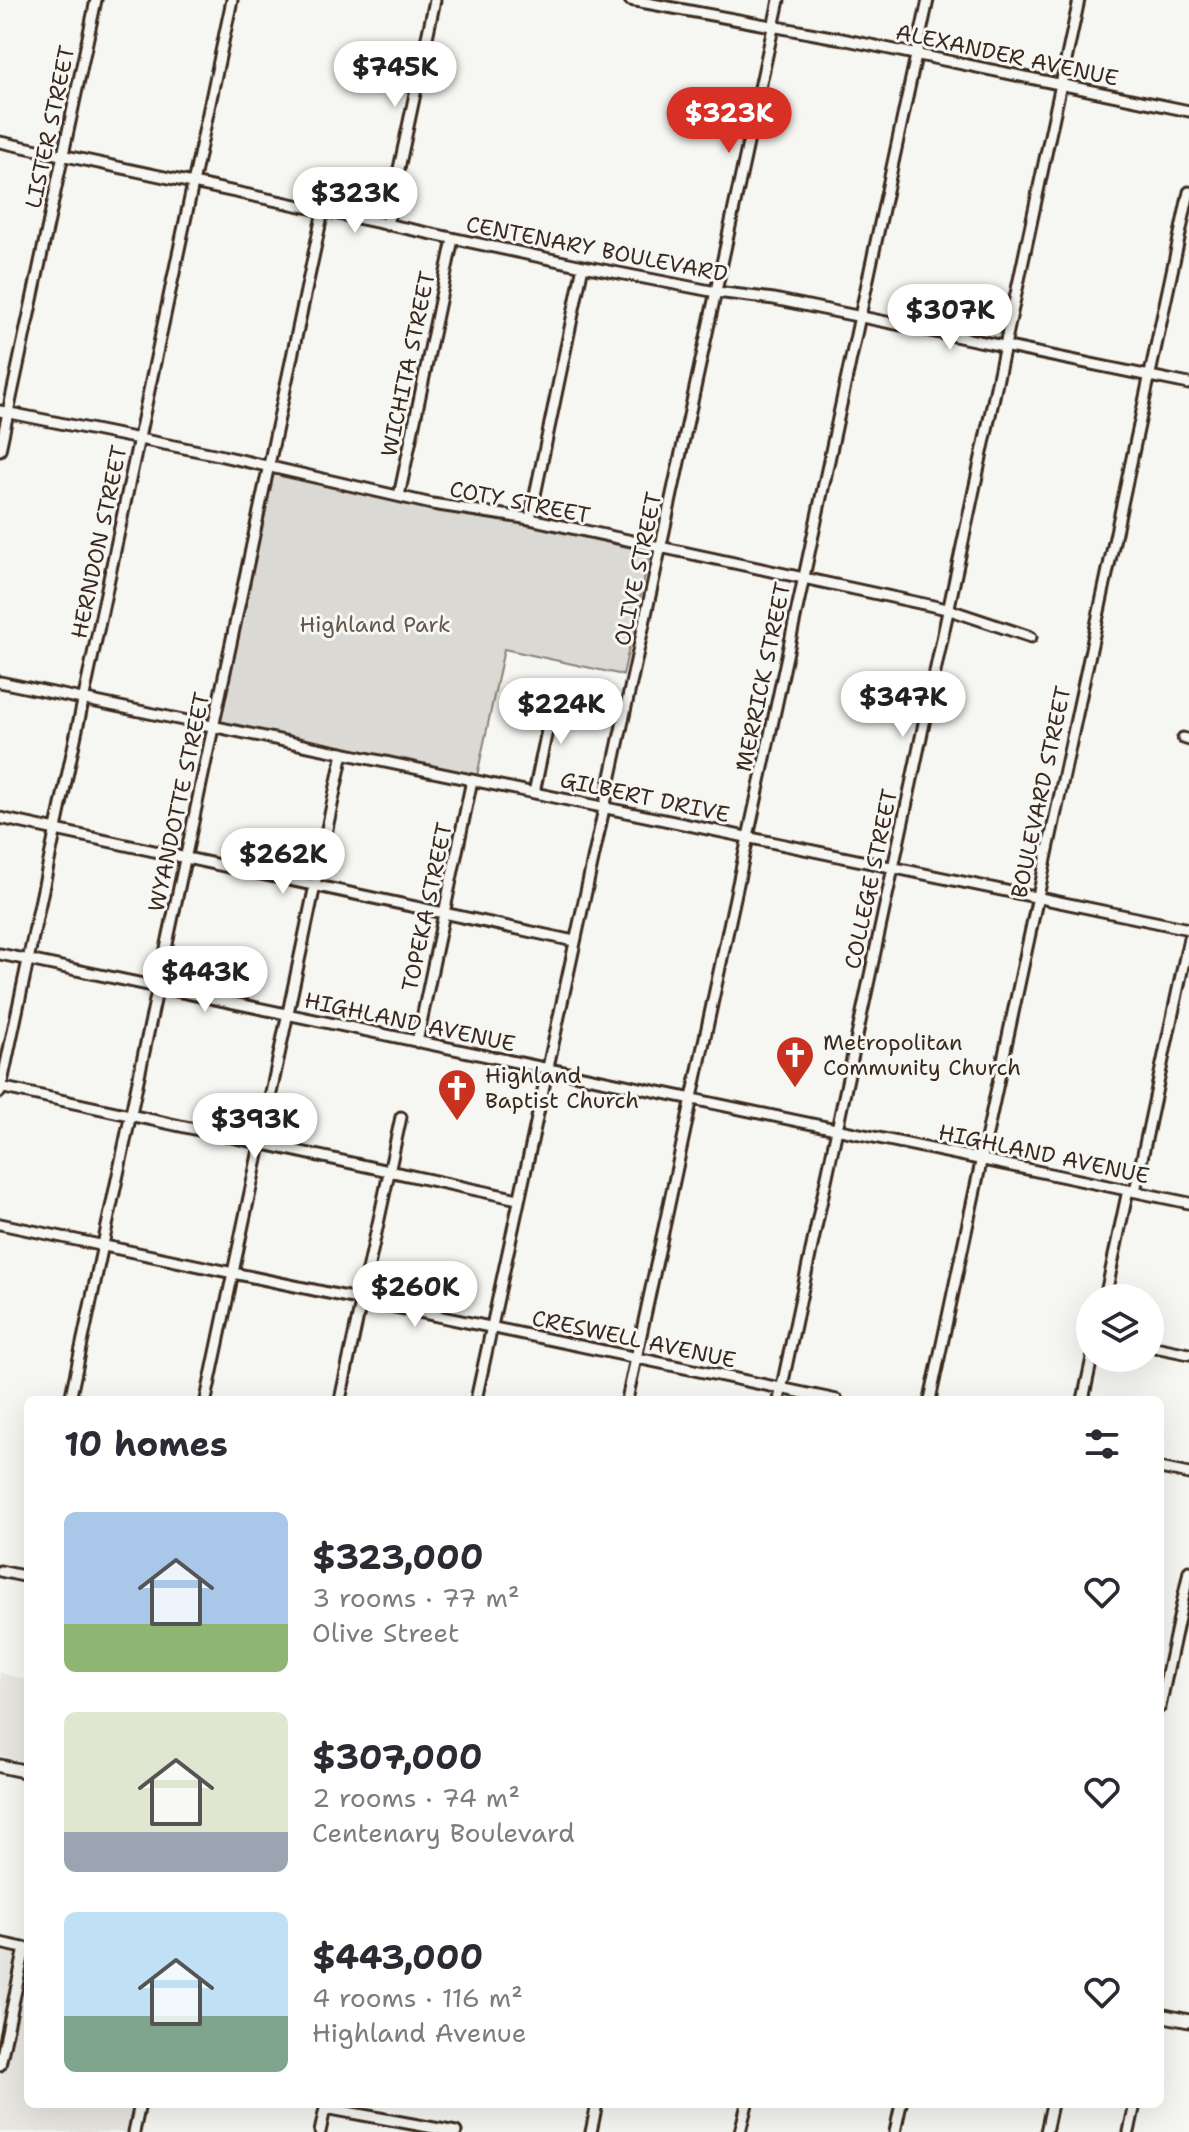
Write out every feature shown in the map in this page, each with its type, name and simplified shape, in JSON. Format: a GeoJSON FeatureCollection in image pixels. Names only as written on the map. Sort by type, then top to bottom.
{"type":"FeatureCollection","features":[{"type":"Feature","properties":{"kind":"main road"},"geometry":{"type":"LineString","coordinates":[[0,1766],[24,1771]]}},
{"type":"Feature","properties":{"kind":"main road"},"geometry":{"type":"LineString","coordinates":[[1164,2016],[1189,2021]]}},
{"type":"Feature","properties":{"kind":"street","name":"LISTER STREET"},"geometry":{"type":"LineString","coordinates":[[0,450],[4,412],[96,0]]}},
{"type":"Feature","properties":{"kind":"street","name":"HERNDON STREET"},"geometry":{"type":"LineString","coordinates":[[0,1089],[232,0]]}},
{"type":"Feature","properties":{"kind":"street"},"geometry":{"type":"LineString","coordinates":[[387,225],[435,0]]}},
{"type":"Feature","properties":{"kind":"street","name":"ALEXANDER AVENUE"},"geometry":{"type":"LineString","coordinates":[[630,0],[774,26],[1189,111]]}},
{"type":"Feature","properties":{"kind":"street","name":"OLIVE STREET"},"geometry":{"type":"LineString","coordinates":[[477,1396],[779,0]]}},
{"type":"Feature","properties":{"kind":"street","name":"MERRICK STREET"},"geometry":{"type":"LineString","coordinates":[[628,1396],[928,0]]}},
{"type":"Feature","properties":{"kind":"street","name":"COLLEGE STREET"},"geometry":{"type":"LineString","coordinates":[[780,1396],[1079,0]]}},
{"type":"Feature","properties":{"kind":"street","name":"CENTENARY BOULEVARD"},"geometry":{"type":"LineString","coordinates":[[0,142],[583,266],[716,292],[774,299],[1189,384]]}},
{"type":"Feature","properties":{"kind":"street","name":"BOULEVARD STREET"},"geometry":{"type":"LineString","coordinates":[[931,1396],[1189,192]]}},
{"type":"Feature","properties":{"kind":"street","name":"WYANDOTTE STREET"},"geometry":{"type":"LineString","coordinates":[[71,1396],[323,211]]}},
{"type":"Feature","properties":{"kind":"street","name":"WICHITA STREET"},"geometry":{"type":"LineString","coordinates":[[399,496],[453,239]]}},
{"type":"Feature","properties":{"kind":"street"},"geometry":{"type":"LineString","coordinates":[[530,519],[583,266]]}},
{"type":"Feature","properties":{"kind":"street","name":"COTY STREET"},"geometry":{"type":"LineString","coordinates":[[4,412],[458,509],[530,519],[947,609],[1031,637]]}},
{"type":"Feature","properties":{"kind":"street","name":"GILBERT DRIVE"},"geometry":{"type":"LineString","coordinates":[[0,682],[1189,929]]}},
{"type":"Feature","properties":{"kind":"street"},"geometry":{"type":"LineString","coordinates":[[534,793],[555,692]]}},
{"type":"Feature","properties":{"kind":"street"},"geometry":{"type":"LineString","coordinates":[[207,1396],[343,753]]}},
{"type":"Feature","properties":{"kind":"street","name":"TOPEKA STREET"},"geometry":{"type":"LineString","coordinates":[[417,1042],[472,780]]}},
{"type":"Feature","properties":{"kind":"street"},"geometry":{"type":"LineString","coordinates":[[0,818],[574,941]]}},
{"type":"Feature","properties":{"kind":"street"},"geometry":{"type":"LineString","coordinates":[[1108,1284],[1189,938]]}},
{"type":"Feature","properties":{"kind":"street","name":"HIGHLAND AVENUE"},"geometry":{"type":"LineString","coordinates":[[0,954],[1189,1203]]}},
{"type":"Feature","properties":{"kind":"street"},"geometry":{"type":"LineString","coordinates":[[0,1089],[518,1199]]}},
{"type":"Feature","properties":{"kind":"street"},"geometry":{"type":"LineString","coordinates":[[341,1396],[401,1117]]}},
{"type":"Feature","properties":{"kind":"street","name":"CRESWELL AVENUE"},"geometry":{"type":"LineString","coordinates":[[0,1224],[818,1396]]}},
{"type":"Feature","properties":{"kind":"street"},"geometry":{"type":"LineString","coordinates":[[1164,1349],[1189,1354]]}},
{"type":"Feature","properties":{"kind":"street"},"geometry":{"type":"LineString","coordinates":[[1084,1396],[1089,1372]]}},
{"type":"Feature","properties":{"kind":"street"},"geometry":{"type":"LineString","coordinates":[[1164,1469],[1189,1474]]}},
{"type":"Feature","properties":{"kind":"street"},"geometry":{"type":"LineString","coordinates":[[0,1571],[24,1576]]}},
{"type":"Feature","properties":{"kind":"street"},"geometry":{"type":"LineString","coordinates":[[1164,1688],[1189,1571]]}},
{"type":"Feature","properties":{"kind":"street"},"geometry":{"type":"LineString","coordinates":[[0,1943],[24,1948]]}},
{"type":"Feature","properties":{"kind":"street"},"geometry":{"type":"LineString","coordinates":[[0,2065],[24,1957]]}},
{"type":"Feature","properties":{"kind":"street"},"geometry":{"type":"LineString","coordinates":[[134,2132],[139,2108]]}},
{"type":"Feature","properties":{"kind":"street"},"geometry":{"type":"LineString","coordinates":[[320,2132],[326,2108]]}},
{"type":"Feature","properties":{"kind":"street"},"geometry":{"type":"LineString","coordinates":[[336,2108],[456,2132]]}},
{"type":"Feature","properties":{"kind":"street"},"geometry":{"type":"LineString","coordinates":[[591,2132],[596,2108]]}},
{"type":"Feature","properties":{"kind":"street"},"geometry":{"type":"LineString","coordinates":[[740,2132],[746,2108]]}},
{"type":"Feature","properties":{"kind":"street"},"geometry":{"type":"LineString","coordinates":[[895,2132],[900,2108]]}},
{"type":"Feature","properties":{"kind":"street"},"geometry":{"type":"LineString","coordinates":[[1046,2132],[1051,2108]]}},
{"type":"Feature","properties":{"kind":"street"},"geometry":{"type":"LineString","coordinates":[[1129,2132],[1134,2108]]}},
{"type":"Feature","properties":{"kind":"shaded area"},"geometry":{"type":"Polygon","coordinates":[[[0,1673],[24,1679],[24,1761],[0,1756],[0,1673]]]}},
{"type":"Feature","properties":{"kind":"shaded area"},"geometry":{"type":"Polygon","coordinates":[[[0,1949],[24,1954],[24,2108],[133,2108],[128,2132],[0,2132],[0,1949]]]}},
{"type":"Feature","properties":{"kind":"green space","name":"Highland Park"},"geometry":{"type":"Polygon","coordinates":[[[270,469],[650,552],[623,675],[504,649],[477,776],[217,722],[270,469]]]}},
{"type":"Feature","properties":{"kind":"place","name":"Metropolitan Community Church"},"geometry":{"type":"Point","coordinates":[795,1089]}},
{"type":"Feature","properties":{"kind":"place","name":"Highland Baptist Church"},"geometry":{"type":"Point","coordinates":[457,1122]}}]}
